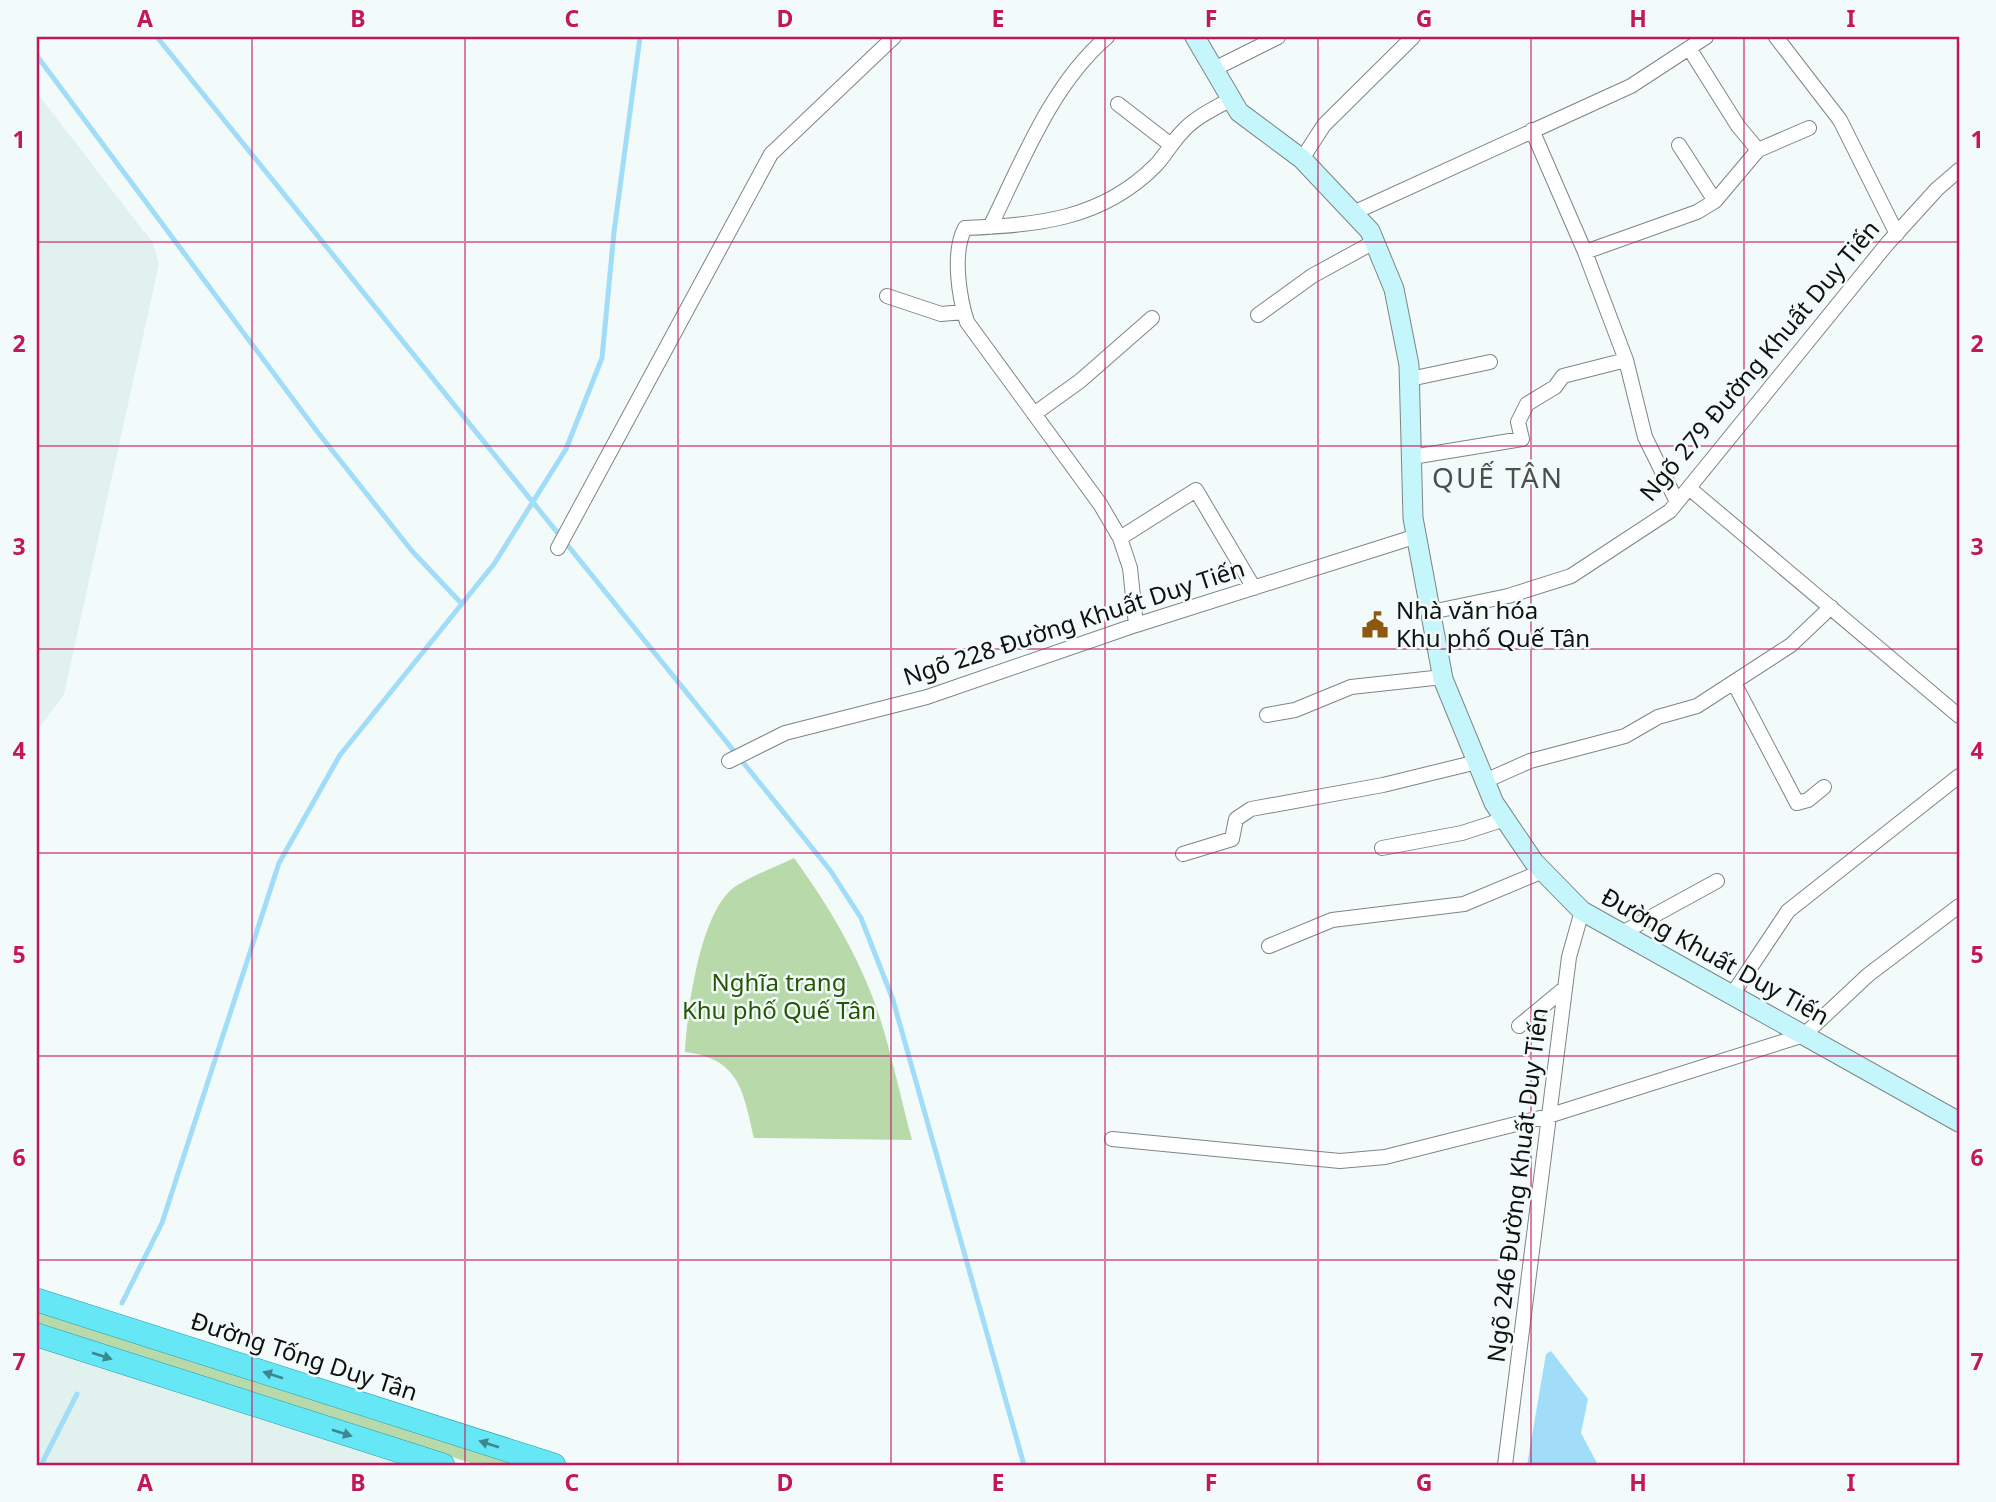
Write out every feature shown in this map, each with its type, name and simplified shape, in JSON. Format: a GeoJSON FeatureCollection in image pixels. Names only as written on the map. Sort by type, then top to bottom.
{"type":"FeatureCollection","features":[{"type":"Feature","properties":{"kind":"highway","name":"Đường Tống Duy Tân"},"geometry":{"type":"LineString","coordinates":[[37,1300],[554,1465]]}},
{"type":"Feature","properties":{"kind":"highway"},"geometry":{"type":"LineString","coordinates":[[37,1335],[443,1465]]}},
{"type":"Feature","properties":{"kind":"main road","name":"Đường Khuất Duy Tiến"},"geometry":{"type":"LineString","coordinates":[[1195,37],[1239,112],[1303,159],[1370,231],[1394,289],[1410,379],[1417,536],[1443,677],[1481,771],[1505,819],[1543,871],[1582,911],[1959,1122]]}},
{"type":"Feature","properties":{"kind":"street"},"geometry":{"type":"LineString","coordinates":[[562,541],[778,146],[894,37]]}},
{"type":"Feature","properties":{"kind":"street"},"geometry":{"type":"LineString","coordinates":[[990,227],[1061,90],[1093,49],[1107,37]]}},
{"type":"Feature","properties":{"kind":"street"},"geometry":{"type":"LineString","coordinates":[[1214,69],[1278,37]]}},
{"type":"Feature","properties":{"kind":"street"},"geometry":{"type":"LineString","coordinates":[[1303,159],[1324,125],[1413,37]]}},
{"type":"Feature","properties":{"kind":"street"},"geometry":{"type":"LineString","coordinates":[[1353,213],[1631,86],[1706,37]]}},
{"type":"Feature","properties":{"kind":"street"},"geometry":{"type":"LineString","coordinates":[[1776,37],[1840,120],[1897,234]]}},
{"type":"Feature","properties":{"kind":"street"},"geometry":{"type":"LineString","coordinates":[[1689,48],[1738,125],[1758,150]]}},
{"type":"Feature","properties":{"kind":"street"},"geometry":{"type":"LineString","coordinates":[[1136,625],[1130,568],[1120,538],[1100,504],[967,322],[959,239],[965,228],[1052,221],[1094,210],[1127,190],[1156,165],[1171,145],[1199,117],[1231,99]]}},
{"type":"Feature","properties":{"kind":"street"},"geometry":{"type":"LineString","coordinates":[[1118,104],[1171,145]]}},
{"type":"Feature","properties":{"kind":"street"},"geometry":{"type":"LineString","coordinates":[[1585,252],[1697,212],[1715,201],[1758,150],[1809,128]]}},
{"type":"Feature","properties":{"kind":"street"},"geometry":{"type":"LineString","coordinates":[[1532,130],[1585,252],[1626,360],[1645,437],[1677,502]]}},
{"type":"Feature","properties":{"kind":"street"},"geometry":{"type":"LineString","coordinates":[[1679,145],[1715,201]]}},
{"type":"Feature","properties":{"kind":"street","name":"Ngõ 279 Đường Khuất Duy Tiến"},"geometry":{"type":"LineString","coordinates":[[1431,611],[1508,596],[1571,576],[1649,527],[1677,502],[1897,234],[1957,172]]}},
{"type":"Feature","properties":{"kind":"street"},"geometry":{"type":"LineString","coordinates":[[1258,316],[1312,276],[1374,242]]}},
{"type":"Feature","properties":{"kind":"street"},"geometry":{"type":"LineString","coordinates":[[887,296],[941,314],[964,312]]}},
{"type":"Feature","properties":{"kind":"street"},"geometry":{"type":"LineString","coordinates":[[1034,414],[1080,381],[1152,318]]}},
{"type":"Feature","properties":{"kind":"street"},"geometry":{"type":"LineString","coordinates":[[1412,457],[1521,439],[1518,422],[1527,404],[1555,387],[1563,376],[1626,360]]}},
{"type":"Feature","properties":{"kind":"street"},"geometry":{"type":"LineString","coordinates":[[1410,379],[1490,362]]}},
{"type":"Feature","properties":{"kind":"street"},"geometry":{"type":"LineString","coordinates":[[1689,488],[1959,716]]}},
{"type":"Feature","properties":{"kind":"street"},"geometry":{"type":"LineString","coordinates":[[1120,538],[1196,490],[1254,588]]}},
{"type":"Feature","properties":{"kind":"street","name":"Ngõ 228 Đường Khuất Duy Tiến"},"geometry":{"type":"LineString","coordinates":[[737,757],[785,733],[927,698],[1136,625],[1417,536]]}},
{"type":"Feature","properties":{"kind":"street"},"geometry":{"type":"LineString","coordinates":[[1183,854],[1232,839],[1236,819],[1251,809],[1383,785],[1481,771],[1625,736],[1658,717],[1698,706],[1791,645],[1831,607]]}},
{"type":"Feature","properties":{"kind":"street"},"geometry":{"type":"LineString","coordinates":[[1267,715],[1295,710],[1350,687],[1443,677]]}},
{"type":"Feature","properties":{"kind":"street"},"geometry":{"type":"LineString","coordinates":[[1734,683],[1797,803],[1808,800],[1824,787]]}},
{"type":"Feature","properties":{"kind":"street"},"geometry":{"type":"LineString","coordinates":[[1732,995],[1788,911],[1959,776]]}},
{"type":"Feature","properties":{"kind":"street"},"geometry":{"type":"LineString","coordinates":[[1382,848],[1462,834],[1505,819]]}},
{"type":"Feature","properties":{"kind":"street"},"geometry":{"type":"LineString","coordinates":[[1269,946],[1332,920],[1464,904],[1543,871]]}},
{"type":"Feature","properties":{"kind":"street"},"geometry":{"type":"LineString","coordinates":[[1622,933],[1717,881]]}},
{"type":"Feature","properties":{"kind":"street"},"geometry":{"type":"LineString","coordinates":[[1112,1139],[1340,1161],[1385,1157],[1548,1115],[1804,1035],[1868,975],[1959,906]]}},
{"type":"Feature","properties":{"kind":"street","name":"Ngõ 246 Đường Khuất Duy Tiến"},"geometry":{"type":"LineString","coordinates":[[1505,1465],[1569,957],[1582,911]]}},
{"type":"Feature","properties":{"kind":"street"},"geometry":{"type":"LineString","coordinates":[[1519,1026],[1565,988]]}},
{"type":"Feature","properties":{"kind":"shaded area"},"geometry":{"type":"Polygon","coordinates":[[[37,93],[153,243],[159,264],[64,694],[37,731],[37,93]]]}},
{"type":"Feature","properties":{"kind":"shaded area"},"geometry":{"type":"Polygon","coordinates":[[[37,1347],[112,1368],[413,1465],[37,1465],[37,1347]]]}},
{"type":"Feature","properties":{"kind":"green space","name":"Nghĩa trang Khu phố Quế Tân"},"geometry":{"type":"Polygon","coordinates":[[[794,858],[842,933],[863,973],[879,1015],[912,1140],[754,1138],[742,1092],[728,1070],[703,1056],[685,1052],[698,963],[713,916],[724,898],[736,886],[794,858]]]}},
{"type":"Feature","properties":{"kind":"green space"},"geometry":{"type":"Polygon","coordinates":[[[37,1309],[523,1465],[477,1465],[37,1325],[37,1309]]]}},
{"type":"Feature","properties":{"kind":"water"},"geometry":{"type":"Polygon","coordinates":[[[1551,1351],[1588,1399],[1581,1433],[1598,1465],[1527,1465],[1546,1354],[1551,1351]]]}},
{"type":"Feature","properties":{"kind":"waterway"},"geometry":{"type":"LineString","coordinates":[[157,37],[830,870],[861,918],[893,1000],[1024,1465]]}},
{"type":"Feature","properties":{"kind":"waterway"},"geometry":{"type":"LineString","coordinates":[[122,1303],[162,1223],[279,863],[340,755],[494,564],[566,449],[602,358],[614,232],[640,37]]}},
{"type":"Feature","properties":{"kind":"waterway"},"geometry":{"type":"LineString","coordinates":[[37,56],[316,430],[412,551],[462,604]]}},
{"type":"Feature","properties":{"kind":"waterway"},"geometry":{"type":"LineString","coordinates":[[41,1465],[77,1394]]}},
{"type":"Feature","properties":{"kind":"place","name":"Nhà văn hóa Khu phố Quế Tân"},"geometry":{"type":"Point","coordinates":[1375,625]}},
{"type":"Feature","properties":{"kind":"district","name":"QUẾ TÂN"},"geometry":{"type":"Point","coordinates":[1498,478]}}]}
